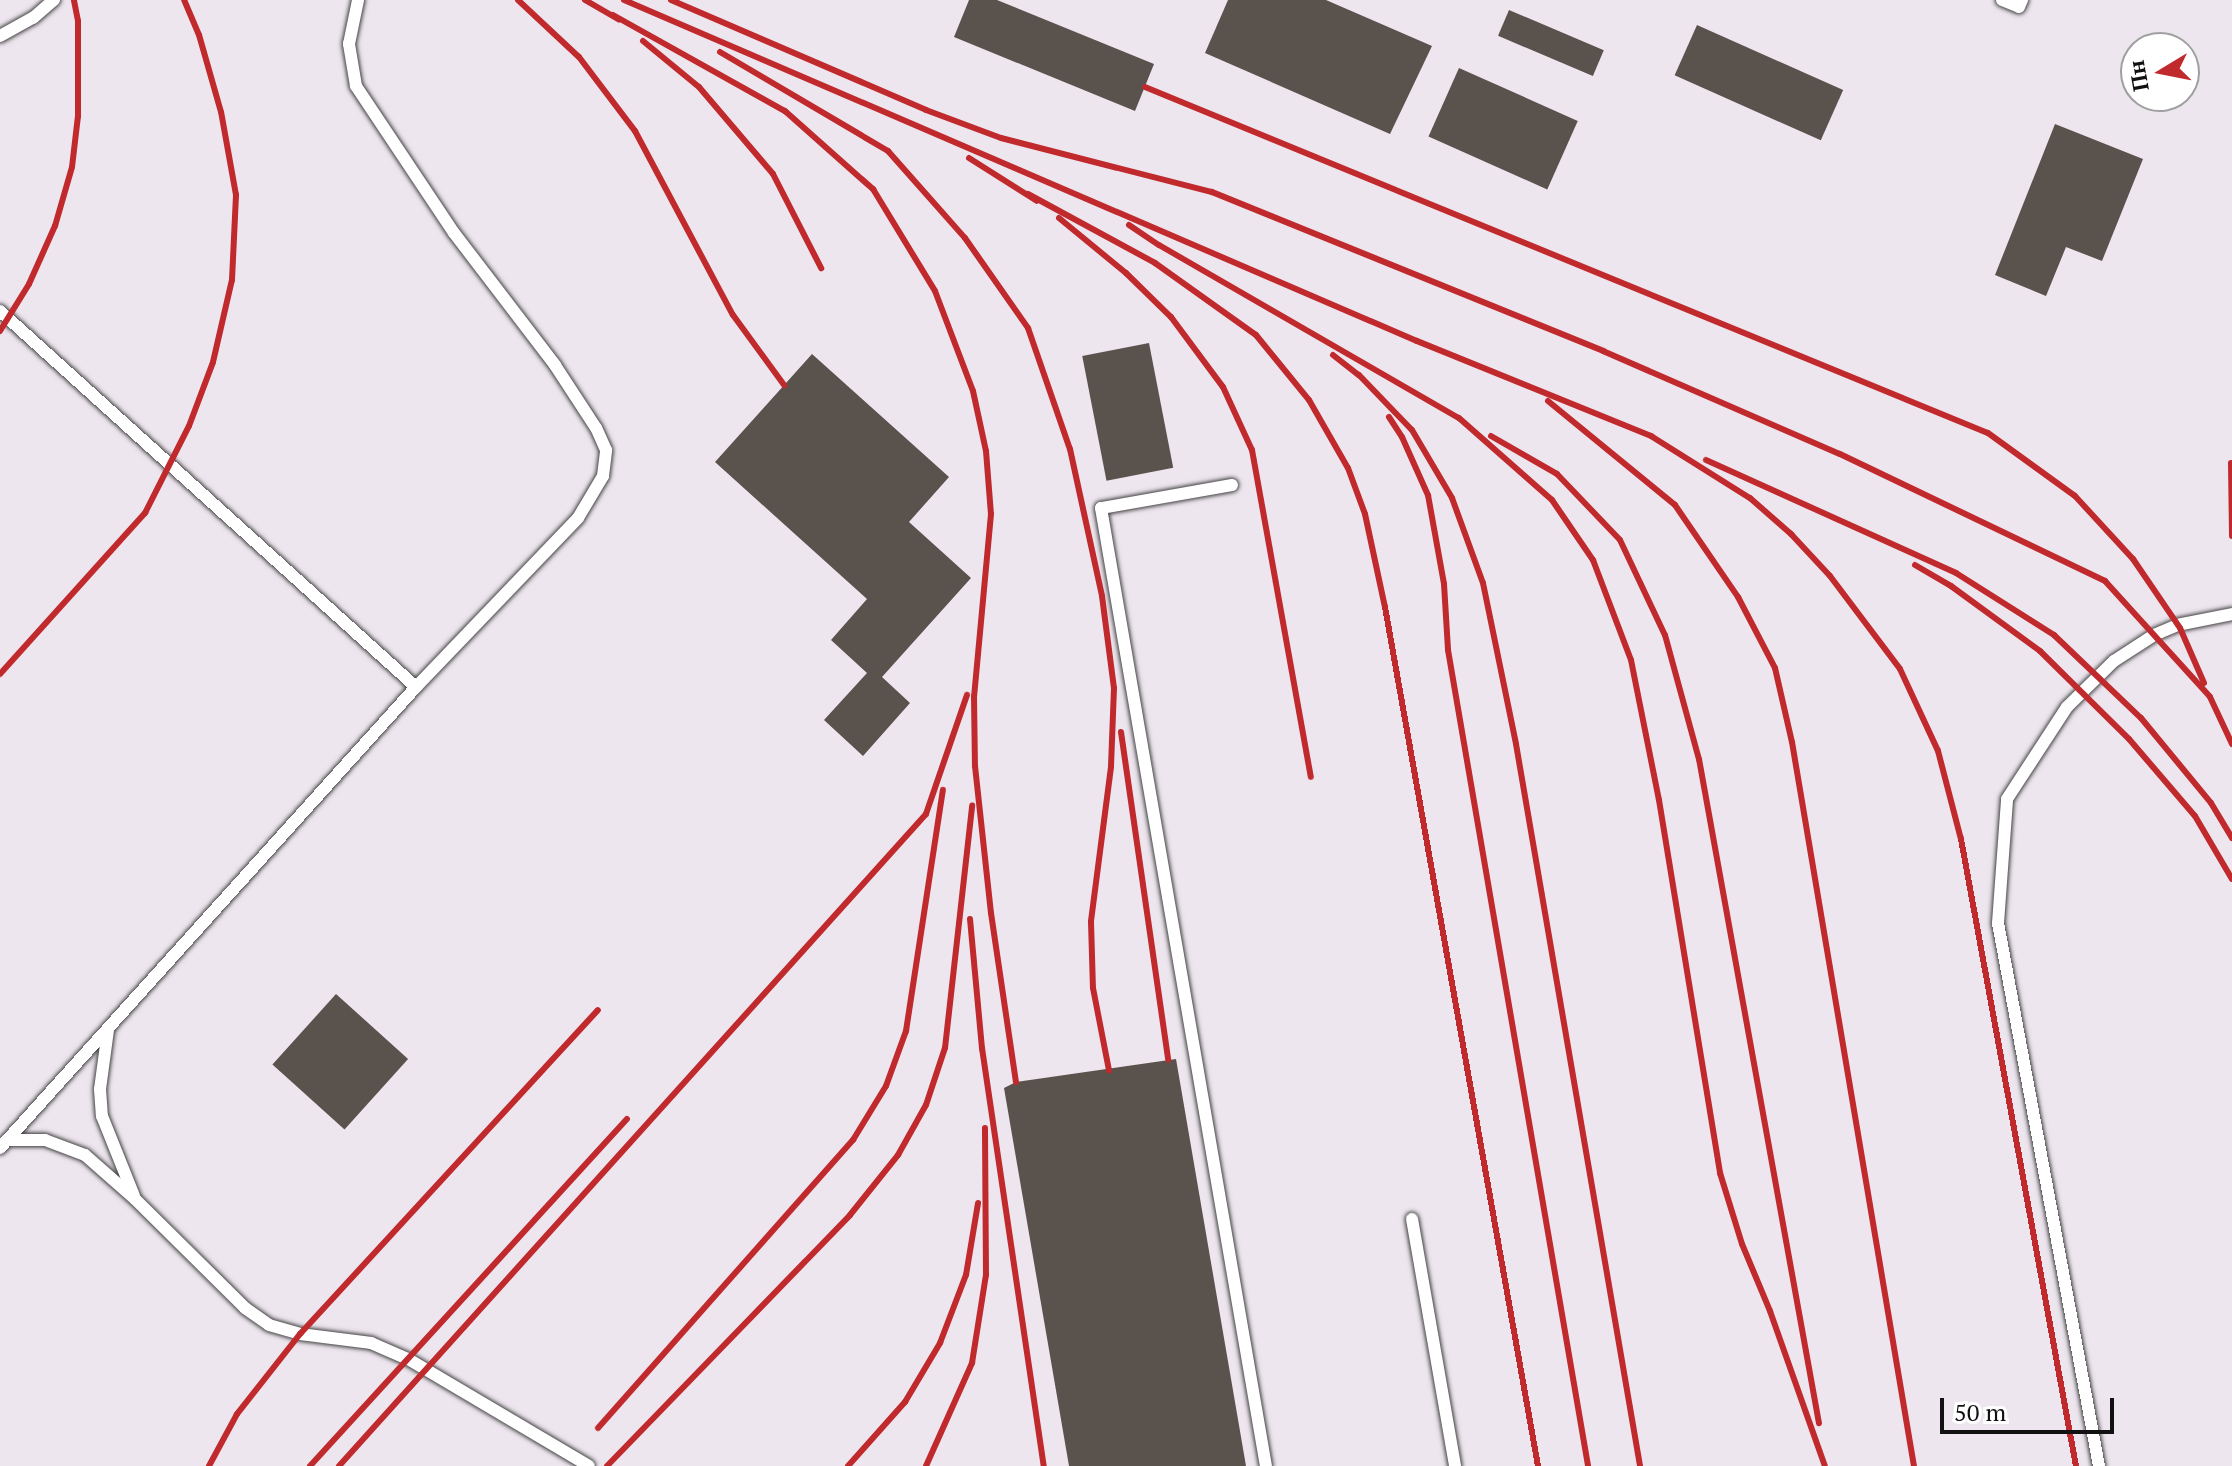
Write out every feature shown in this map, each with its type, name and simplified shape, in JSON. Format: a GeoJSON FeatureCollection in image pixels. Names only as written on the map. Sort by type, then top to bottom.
{"type":"FeatureCollection","features":[{"type":"Feature","properties":{"kind":"lane"},"geometry":{"type":"LineString","coordinates":[[0,36],[33,18],[54,0]]}},
{"type":"Feature","properties":{"kind":"lane"},"geometry":{"type":"LineString","coordinates":[[4,1144],[416,687],[578,518],[603,476],[606,450],[555,365],[454,233],[356,86],[349,44],[358,0]]}},
{"type":"Feature","properties":{"kind":"lane"},"geometry":{"type":"LineString","coordinates":[[2002,0],[2019,7],[2022,0]]}},
{"type":"Feature","properties":{"kind":"lane"},"geometry":{"type":"LineString","coordinates":[[0,311],[416,687]]}},
{"type":"Feature","properties":{"kind":"lane"},"geometry":{"type":"LineString","coordinates":[[1232,485],[1101,508],[1266,1466]]}},
{"type":"Feature","properties":{"kind":"lane"},"geometry":{"type":"LineString","coordinates":[[2099,1466],[1998,923],[2007,799],[2067,707],[2114,661],[2154,635],[2177,625],[2232,614]]}},
{"type":"Feature","properties":{"kind":"lane"},"geometry":{"type":"LineString","coordinates":[[108,1030],[100,1089],[102,1116],[108,1138],[135,1199]]}},
{"type":"Feature","properties":{"kind":"lane"},"geometry":{"type":"LineString","coordinates":[[4,1144],[45,1140],[85,1155],[135,1199],[245,1308],[269,1325],[300,1334],[371,1343],[408,1359],[589,1466]]}},
{"type":"Feature","properties":{"kind":"lane"},"geometry":{"type":"LineString","coordinates":[[1412,1219],[1455,1466]]}},
{"type":"Feature","properties":{"kind":"shaded area"},"geometry":{"type":"Polygon","coordinates":[[[0,0],[2232,0],[2232,1466],[0,1466],[0,0]]]}},
{"type":"Feature","properties":{"kind":"building"},"geometry":{"type":"Polygon","coordinates":[[[969,0],[997,0],[1154,64],[1135,111],[954,37],[969,0]]]}},
{"type":"Feature","properties":{"kind":"building"},"geometry":{"type":"Polygon","coordinates":[[[1228,0],[1326,0],[1432,46],[1390,134],[1205,53],[1228,0]]]}},
{"type":"Feature","properties":{"kind":"building"},"geometry":{"type":"Polygon","coordinates":[[[1509,10],[1604,50],[1593,76],[1498,36],[1509,10]]]}},
{"type":"Feature","properties":{"kind":"building"},"geometry":{"type":"Polygon","coordinates":[[[1697,25],[1843,90],[1821,140],[1675,75],[1697,25]]]}},
{"type":"Feature","properties":{"kind":"building"},"geometry":{"type":"Polygon","coordinates":[[[1459,68],[1578,121],[1547,189],[1428,137],[1459,68]]]}},
{"type":"Feature","properties":{"kind":"building"},"geometry":{"type":"Polygon","coordinates":[[[2055,124],[2143,159],[2102,261],[2066,247],[2046,296],[1995,275],[2055,124]]]}},
{"type":"Feature","properties":{"kind":"building"},"geometry":{"type":"Polygon","coordinates":[[[1149,343],[1173,468],[1106,481],[1082,356],[1149,343]]]}},
{"type":"Feature","properties":{"kind":"building"},"geometry":{"type":"Polygon","coordinates":[[[812,354],[949,477],[909,522],[971,578],[882,677],[910,703],[863,756],[824,720],[867,673],[831,640],[867,599],[715,462],[812,354]]]}},
{"type":"Feature","properties":{"kind":"building"},"geometry":{"type":"Polygon","coordinates":[[[336,994],[408,1059],[345,1130],[272,1065],[336,994]]]}},
{"type":"Feature","properties":{"kind":"building"},"geometry":{"type":"Polygon","coordinates":[[[1176,1059],[1246,1466],[1069,1466],[1004,1088],[1016,1082],[1176,1059]]]}},
{"type":"Feature","properties":{"kind":"railway"},"geometry":{"type":"LineString","coordinates":[[0,331],[29,284],[55,226],[72,167],[78,116],[78,21],[74,0]]}},
{"type":"Feature","properties":{"kind":"railway"},"geometry":{"type":"LineString","coordinates":[[0,674],[145,513],[189,426],[213,362],[232,280],[236,195],[221,112],[199,35],[184,0]]}},
{"type":"Feature","properties":{"kind":"railway"},"geometry":{"type":"LineString","coordinates":[[518,0],[579,57],[635,131],[733,315],[784,385]]}},
{"type":"Feature","properties":{"kind":"railway"},"geometry":{"type":"LineString","coordinates":[[585,0],[619,20]]}},
{"type":"Feature","properties":{"kind":"railway"},"geometry":{"type":"LineString","coordinates":[[624,0],[1417,341],[1651,436],[1750,498],[1791,534],[1830,576],[1900,669],[1938,751],[1961,839],[2076,1466]]}},
{"type":"Feature","properties":{"kind":"railway"},"geometry":{"type":"LineString","coordinates":[[671,0],[926,110],[1001,138],[1212,192],[1603,351],[1840,454],[2105,581],[2210,697],[2232,744]]}},
{"type":"Feature","properties":{"kind":"railway"},"geometry":{"type":"LineString","coordinates":[[613,15],[785,111],[873,189],[935,291],[973,391],[986,451],[991,514],[974,697],[975,766],[991,913],[1016,1082]]}},
{"type":"Feature","properties":{"kind":"railway"},"geometry":{"type":"LineString","coordinates":[[643,41],[699,87],[773,174],[821,268]]}},
{"type":"Feature","properties":{"kind":"railway"},"geometry":{"type":"LineString","coordinates":[[720,52],[888,151],[965,238],[1028,328],[1070,449],[1102,596],[1114,688],[1111,767],[1091,922],[1093,988],[1109,1070]]}},
{"type":"Feature","properties":{"kind":"railway"},"geometry":{"type":"LineString","coordinates":[[1145,87],[1988,433],[2075,496],[2133,559],[2180,628],[2204,683]]}},
{"type":"Feature","properties":{"kind":"railway"},"geometry":{"type":"LineString","coordinates":[[969,158],[1037,201]]}},
{"type":"Feature","properties":{"kind":"railway"},"geometry":{"type":"LineString","coordinates":[[1028,194],[1155,263],[1256,335],[1309,400],[1348,468],[1365,514],[1385,607],[1538,1466]]}},
{"type":"Feature","properties":{"kind":"railway"},"geometry":{"type":"LineString","coordinates":[[1059,218],[1126,273],[1171,317],[1223,387],[1252,450],[1311,777]]}},
{"type":"Feature","properties":{"kind":"railway"},"geometry":{"type":"LineString","coordinates":[[1129,225],[1459,418],[1552,500],[1593,560],[1631,660],[1659,800],[1720,1173],[1742,1244],[1770,1311],[1825,1466]]}},
{"type":"Feature","properties":{"kind":"railway"},"geometry":{"type":"LineString","coordinates":[[1333,355],[1359,375],[1412,430],[1452,498],[1483,583],[1516,744],[1640,1466]]}},
{"type":"Feature","properties":{"kind":"railway"},"geometry":{"type":"LineString","coordinates":[[1548,401],[1675,505],[1738,597],[1775,668],[1792,742],[1914,1466]]}},
{"type":"Feature","properties":{"kind":"railway"},"geometry":{"type":"LineString","coordinates":[[1389,417],[1402,437],[1428,495],[1444,584],[1448,650],[1588,1466]]}},
{"type":"Feature","properties":{"kind":"railway"},"geometry":{"type":"LineString","coordinates":[[1491,436],[1557,474],[1620,540],[1665,635],[1699,759],[1819,1423]]}},
{"type":"Feature","properties":{"kind":"railway"},"geometry":{"type":"LineString","coordinates":[[1706,460],[1956,573],[2054,635],[2141,718],[2211,803],[2232,838]]}},
{"type":"Feature","properties":{"kind":"railway"},"geometry":{"type":"LineString","coordinates":[[2231,463],[2232,536]]}},
{"type":"Feature","properties":{"kind":"railway"},"geometry":{"type":"LineString","coordinates":[[1915,565],[1951,586],[2040,651],[2129,739],[2195,816],[2232,879]]}},
{"type":"Feature","properties":{"kind":"railway"},"geometry":{"type":"LineString","coordinates":[[339,1466],[926,814],[967,695]]}},
{"type":"Feature","properties":{"kind":"railway"},"geometry":{"type":"LineString","coordinates":[[1121,732],[1168,1060]]}},
{"type":"Feature","properties":{"kind":"railway"},"geometry":{"type":"LineString","coordinates":[[598,1428],[853,1140],[886,1086],[906,1031],[943,790]]}},
{"type":"Feature","properties":{"kind":"railway"},"geometry":{"type":"LineString","coordinates":[[607,1466],[850,1215],[898,1155],[926,1105],[945,1048],[972,806]]}},
{"type":"Feature","properties":{"kind":"railway"},"geometry":{"type":"LineString","coordinates":[[970,919],[982,1048],[1044,1466]]}},
{"type":"Feature","properties":{"kind":"railway"},"geometry":{"type":"LineString","coordinates":[[209,1466],[237,1414],[300,1334],[598,1010]]}},
{"type":"Feature","properties":{"kind":"railway"},"geometry":{"type":"LineString","coordinates":[[310,1466],[627,1119]]}},
{"type":"Feature","properties":{"kind":"railway"},"geometry":{"type":"LineString","coordinates":[[926,1466],[972,1363],[986,1275],[985,1128]]}},
{"type":"Feature","properties":{"kind":"railway"},"geometry":{"type":"LineString","coordinates":[[848,1466],[905,1402],[940,1343],[966,1275],[978,1203]]}}]}
